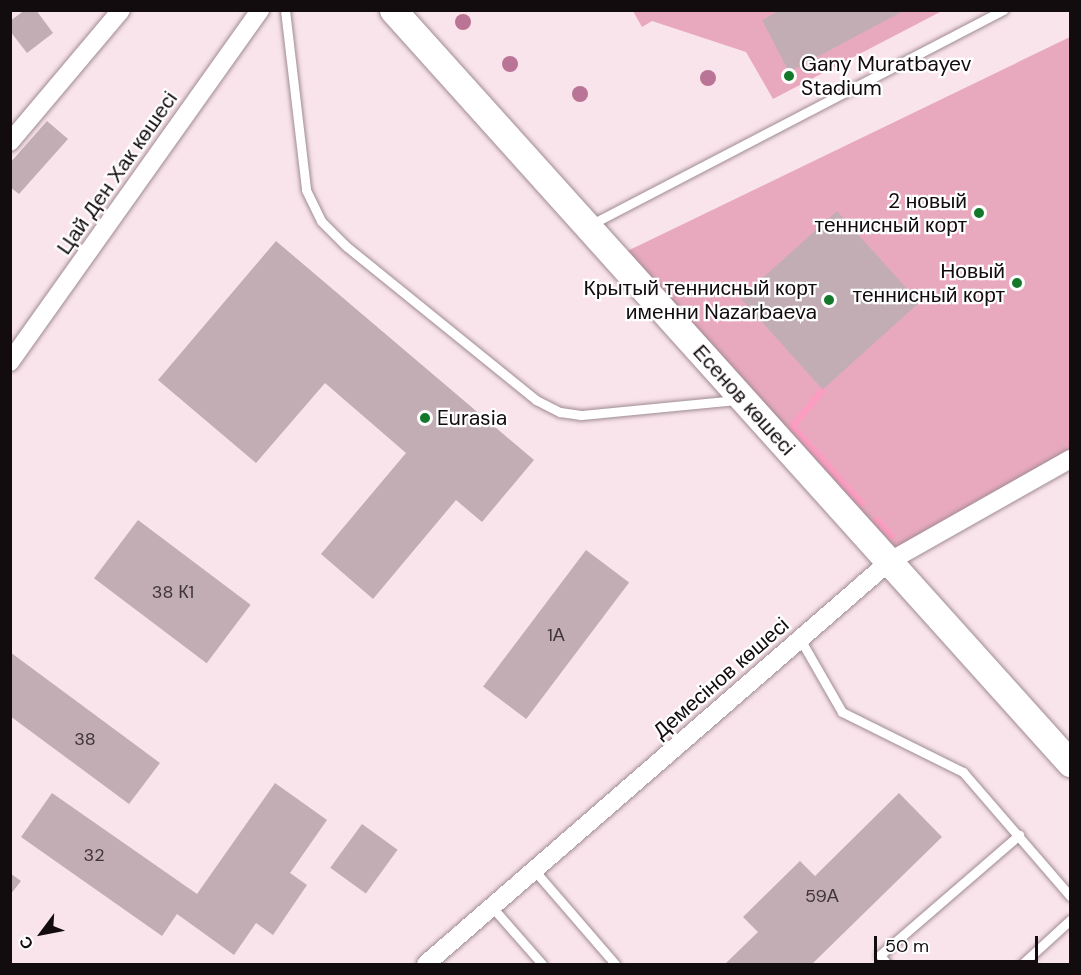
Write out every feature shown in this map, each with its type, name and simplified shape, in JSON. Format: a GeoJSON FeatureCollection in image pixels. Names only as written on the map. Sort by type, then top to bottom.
{"type":"FeatureCollection","features":[{"type":"Feature","properties":{"kind":"street"},"geometry":{"type":"LineString","coordinates":[[10,142],[121,10]]}},
{"type":"Feature","properties":{"kind":"street","name":"Цай Ден Хак көшесі"},"geometry":{"type":"LineString","coordinates":[[10,362],[260,10]]}},
{"type":"Feature","properties":{"kind":"street","name":"Есенов көшесі"},"geometry":{"type":"LineString","coordinates":[[393,10],[1071,763]]}},
{"type":"Feature","properties":{"kind":"street","name":"Демесінов көшесі"},"geometry":{"type":"LineString","coordinates":[[426,964],[890,561],[1071,459]]}},
{"type":"Feature","properties":{"kind":"lane"},"geometry":{"type":"LineString","coordinates":[[285,10],[306,190],[321,220],[346,246],[536,400],[560,412],[581,415],[743,399]]}},
{"type":"Feature","properties":{"kind":"lane"},"geometry":{"type":"LineString","coordinates":[[587,226],[1003,10]]}},
{"type":"Feature","properties":{"kind":"lane"},"geometry":{"type":"LineString","coordinates":[[800,639],[842,712],[963,771],[1071,896]]}},
{"type":"Feature","properties":{"kind":"lane"},"geometry":{"type":"LineString","coordinates":[[887,964],[880,955],[1019,836]]}},
{"type":"Feature","properties":{"kind":"lane"},"geometry":{"type":"LineString","coordinates":[[534,870],[615,964]]}},
{"type":"Feature","properties":{"kind":"lane"},"geometry":{"type":"LineString","coordinates":[[492,907],[542,964]]}},
{"type":"Feature","properties":{"kind":"lane"},"geometry":{"type":"LineString","coordinates":[[1022,964],[1071,920]]}},
{"type":"Feature","properties":{"kind":"shaded area","name":"Gany Muratbayev Stadium"},"geometry":{"type":"Polygon","coordinates":[[[633,11],[942,11],[773,99],[746,52],[652,21],[642,27],[633,11]]]}},
{"type":"Feature","properties":{"kind":"shaded area"},"geometry":{"type":"Polygon","coordinates":[[[1070,37],[1070,453],[888,560],[615,257],[1070,37]]]}},
{"type":"Feature","properties":{"kind":"building"},"geometry":{"type":"Polygon","coordinates":[[[25,10],[36,10],[53,33],[27,53],[10,31],[10,21],[25,10]]]}},
{"type":"Feature","properties":{"kind":"building"},"geometry":{"type":"Polygon","coordinates":[[[780,10],[905,10],[789,72],[762,20],[780,10]]]}},
{"type":"Feature","properties":{"kind":"building"},"geometry":{"type":"Polygon","coordinates":[[[47,121],[68,139],[19,194],[10,187],[10,163],[47,121]]]}},
{"type":"Feature","properties":{"kind":"building","name":"Крытый теннисный корт именни Nazarbaeva"},"geometry":{"type":"Polygon","coordinates":[[[837,211],[919,302],[823,389],[740,298],[837,211]]]}},
{"type":"Feature","properties":{"kind":"building","name":"Eurasia"},"geometry":{"type":"Polygon","coordinates":[[[276,241],[534,460],[482,522],[456,500],[373,599],[321,554],[406,453],[325,383],[256,463],[158,380],[276,241]]]}},
{"type":"Feature","properties":{"kind":"building"},"geometry":{"type":"Polygon","coordinates":[[[138,520],[251,605],[207,663],[94,578],[138,520]]]}},
{"type":"Feature","properties":{"kind":"building"},"geometry":{"type":"Polygon","coordinates":[[[586,550],[629,582],[526,719],[483,687],[586,550]]]}},
{"type":"Feature","properties":{"kind":"building"},"geometry":{"type":"Polygon","coordinates":[[[10,652],[160,763],[129,804],[10,716],[10,652]]]}},
{"type":"Feature","properties":{"kind":"building"},"geometry":{"type":"Polygon","coordinates":[[[275,783],[327,820],[290,873],[307,885],[273,935],[256,923],[234,955],[177,914],[162,936],[21,837],[52,793],[197,894],[275,783]]]}},
{"type":"Feature","properties":{"kind":"building"},"geometry":{"type":"Polygon","coordinates":[[[899,793],[942,837],[812,964],[725,964],[758,932],[743,917],[800,861],[815,876],[899,793]]]}},
{"type":"Feature","properties":{"kind":"building"},"geometry":{"type":"Polygon","coordinates":[[[362,824],[398,850],[366,894],[330,868],[362,824]]]}},
{"type":"Feature","properties":{"kind":"building"},"geometry":{"type":"Polygon","coordinates":[[[10,873],[21,881],[10,895],[10,873]]]}},
{"type":"Feature","properties":{"kind":"waterway"},"geometry":{"type":"LineString","coordinates":[[822,390],[792,426],[861,503]]}},
{"type":"Feature","properties":{"kind":"waterway"},"geometry":{"type":"LineString","coordinates":[[877,520],[891,536]]}},
{"type":"Feature","properties":{"kind":"place","name":"Gany Muratbayev Stadium"},"geometry":{"type":"Point","coordinates":[789,76]}},
{"type":"Feature","properties":{"kind":"place","name":"2 новый теннисный корт"},"geometry":{"type":"Point","coordinates":[979,213]}},
{"type":"Feature","properties":{"kind":"place","name":"Новый теннисный корт"},"geometry":{"type":"Point","coordinates":[1017,283]}},
{"type":"Feature","properties":{"kind":"place","name":"Крытый теннисный корт именни Nazarbaeva"},"geometry":{"type":"Point","coordinates":[829,300]}},
{"type":"Feature","properties":{"kind":"place","name":"Eurasia"},"geometry":{"type":"Point","coordinates":[425,418]}}]}
